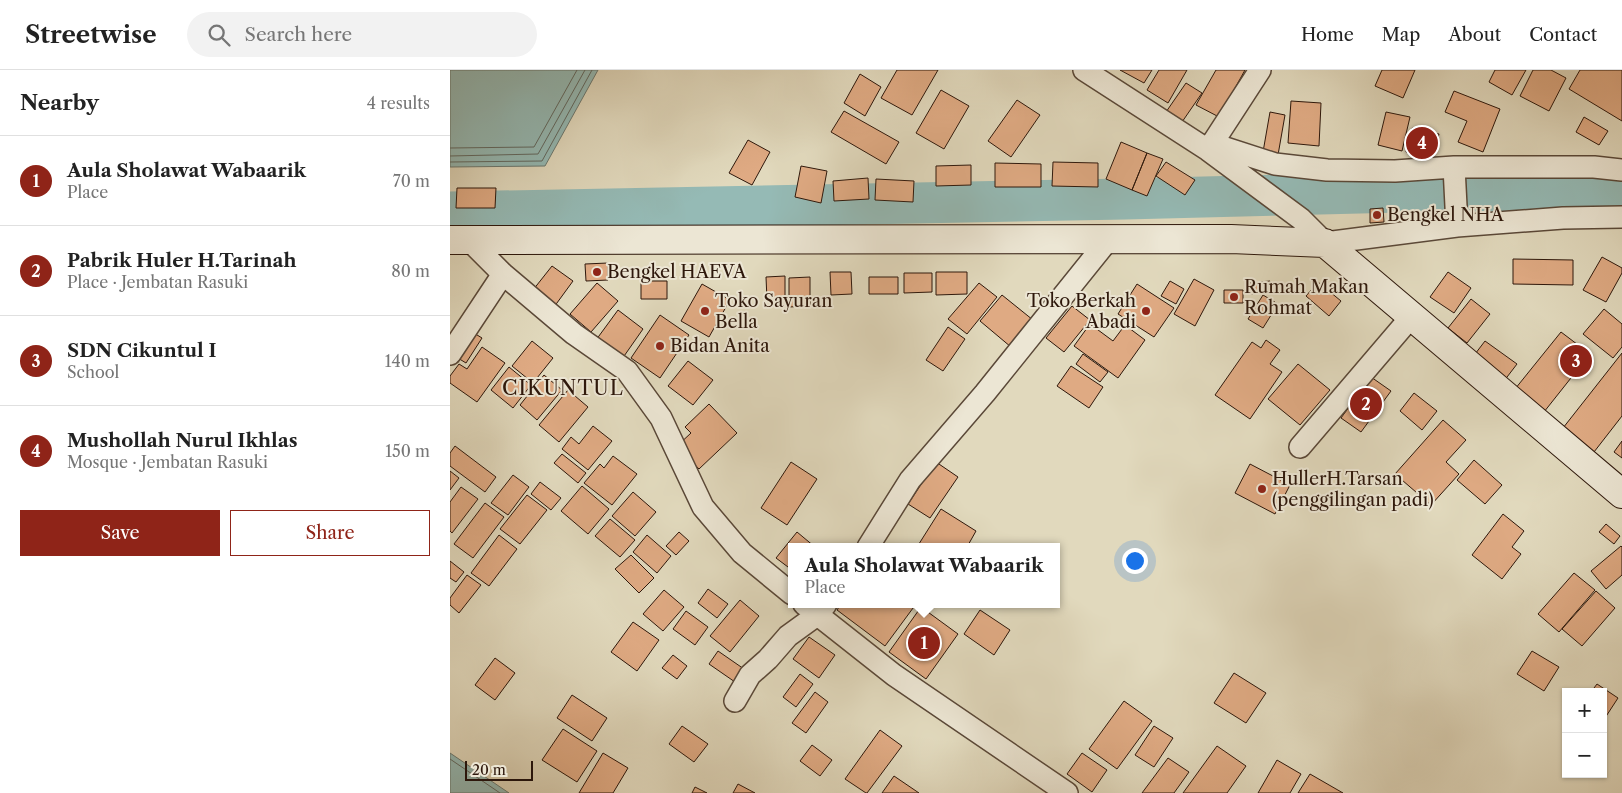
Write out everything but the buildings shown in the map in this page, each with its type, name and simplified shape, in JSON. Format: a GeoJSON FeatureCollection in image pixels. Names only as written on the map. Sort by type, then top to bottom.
{"type":"FeatureCollection","features":[{"type":"Feature","properties":{"kind":"street"},"geometry":{"type":"LineString","coordinates":[[1084,70],[1211,147],[1243,176],[1301,219],[1325,243],[1411,317],[1622,494]]}},
{"type":"Feature","properties":{"kind":"street"},"geometry":{"type":"LineString","coordinates":[[1211,147],[1260,70]]}},
{"type":"Feature","properties":{"kind":"street"},"geometry":{"type":"LineString","coordinates":[[1211,147],[1275,164],[1328,170],[1455,171],[1594,167],[1622,170]]}},
{"type":"Feature","properties":{"kind":"street"},"geometry":{"type":"LineString","coordinates":[[1455,171],[1457,226]]}},
{"type":"Feature","properties":{"kind":"street"},"geometry":{"type":"LineString","coordinates":[[459,240],[1231,240],[1325,243],[1457,226],[1563,218],[1622,217]]}},
{"type":"Feature","properties":{"kind":"street"},"geometry":{"type":"LineString","coordinates":[[459,240],[503,274],[574,334],[626,371],[661,418],[703,507],[742,553],[788,591]]}},
{"type":"Feature","properties":{"kind":"street"},"geometry":{"type":"LineString","coordinates":[[871,543],[910,480],[985,393],[1108,240]]}},
{"type":"Feature","properties":{"kind":"street"},"geometry":{"type":"LineString","coordinates":[[450,354],[503,274]]}},
{"type":"Feature","properties":{"kind":"street"},"geometry":{"type":"LineString","coordinates":[[1300,446],[1411,317]]}},
{"type":"Feature","properties":{"kind":"street"},"geometry":{"type":"LineString","coordinates":[[735,701],[750,675],[768,659],[816,608],[894,675],[1067,793]]}},
{"type":"Feature","properties":{"kind":"water"},"geometry":{"type":"Polygon","coordinates":[[[450,70],[598,70],[545,166],[450,167],[450,70]]]}},
{"type":"Feature","properties":{"kind":"water"},"geometry":{"type":"Polygon","coordinates":[[[450,753],[509,793],[450,793],[450,753]]]}},
{"type":"Feature","properties":{"kind":"waterway"},"geometry":{"type":"LineString","coordinates":[[450,212],[1441,191],[1622,191]]}},
{"type":"Feature","properties":{"kind":"place","name":"Mushollah Nurul Ikhlas"},"geometry":{"type":"Point","coordinates":[1422,143]}},
{"type":"Feature","properties":{"kind":"place","name":"Bengkel NHA"},"geometry":{"type":"Point","coordinates":[1377,215]}},
{"type":"Feature","properties":{"kind":"place","name":"Bengkel HAEVA"},"geometry":{"type":"Point","coordinates":[597,272]}},
{"type":"Feature","properties":{"kind":"place","name":"Rumah Makan Rohmat"},"geometry":{"type":"Point","coordinates":[1234,297]}},
{"type":"Feature","properties":{"kind":"place","name":"Toko Sayuran Bella"},"geometry":{"type":"Point","coordinates":[705,311]}},
{"type":"Feature","properties":{"kind":"place","name":"Toko Berkah Abadi"},"geometry":{"type":"Point","coordinates":[1146,311]}},
{"type":"Feature","properties":{"kind":"place","name":"Bidan Anita"},"geometry":{"type":"Point","coordinates":[660,346]}},
{"type":"Feature","properties":{"kind":"place","name":"SDN Cikuntul I"},"geometry":{"type":"Point","coordinates":[1576,361]}},
{"type":"Feature","properties":{"kind":"place","name":"Pabrik Huler H.Tarinah"},"geometry":{"type":"Point","coordinates":[1366,404]}},
{"type":"Feature","properties":{"kind":"place","name":"HullerH.Tarsan (penggilingan padi)"},"geometry":{"type":"Point","coordinates":[1262,489]}},
{"type":"Feature","properties":{"kind":"place","name":"Aula Sholawat Wabaarik"},"geometry":{"type":"Point","coordinates":[924,643]}},
{"type":"Feature","properties":{"kind":"district","name":"CIKUNTUL"},"geometry":{"type":"Point","coordinates":[563,388]}}]}
